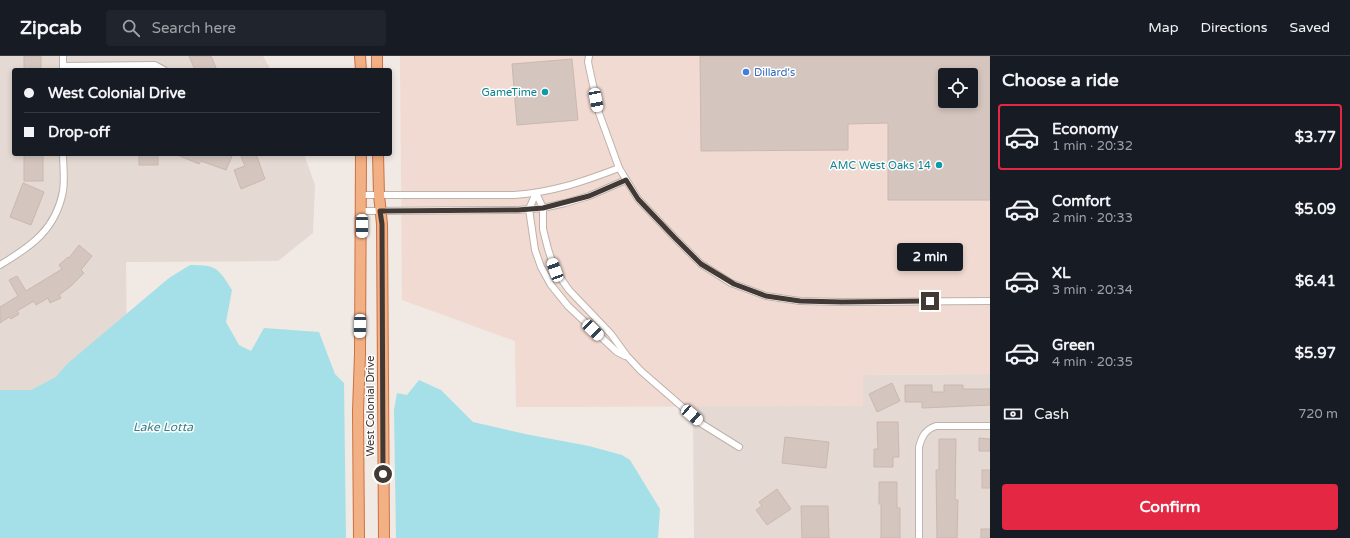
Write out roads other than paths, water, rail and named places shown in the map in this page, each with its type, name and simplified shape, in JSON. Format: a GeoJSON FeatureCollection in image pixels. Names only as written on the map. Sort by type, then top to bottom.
{"type":"FeatureCollection","features":[{"type":"Feature","properties":{"kind":"highway"},"geometry":{"type":"LineString","coordinates":[[360,56],[360,68]]}},
{"type":"Feature","properties":{"kind":"highway"},"geometry":{"type":"LineString","coordinates":[[377,56],[377,68]]}},
{"type":"Feature","properties":{"kind":"highway","name":"West Colonial Drive"},"geometry":{"type":"LineString","coordinates":[[359,538],[358,411],[362,212],[361,156]]}},
{"type":"Feature","properties":{"kind":"highway","name":"West Colonial Drive"},"geometry":{"type":"LineString","coordinates":[[378,156],[379,195],[382,224],[384,538]]}},
{"type":"Feature","properties":{"kind":"street"},"geometry":{"type":"LineString","coordinates":[[63,56],[63,68],[155,65],[160,68]]}},
{"type":"Feature","properties":{"kind":"street"},"geometry":{"type":"LineString","coordinates":[[589,56],[588,62],[599,113],[619,168],[638,199],[701,264],[734,284],[766,296],[800,301],[990,301]]}},
{"type":"Feature","properties":{"kind":"street"},"geometry":{"type":"LineString","coordinates":[[0,265],[23,251],[46,230],[57,213],[64,189],[63,156]]}},
{"type":"Feature","properties":{"kind":"street"},"geometry":{"type":"LineString","coordinates":[[362,195],[514,195],[536,193],[587,180],[619,168]]}},
{"type":"Feature","properties":{"kind":"street"},"geometry":{"type":"LineString","coordinates":[[362,212],[518,210],[543,208],[589,196],[626,180]]}},
{"type":"Feature","properties":{"kind":"street"},"geometry":{"type":"LineString","coordinates":[[536,193],[543,208],[543,228],[555,270],[569,290],[611,334],[627,356],[641,370],[702,424],[739,447]]}},
{"type":"Feature","properties":{"kind":"street"},"geometry":{"type":"LineString","coordinates":[[536,193],[529,209],[535,250],[541,267],[551,285],[568,306],[601,338],[617,352],[627,356]]}},
{"type":"Feature","properties":{"kind":"street"},"geometry":{"type":"LineString","coordinates":[[919,538],[919,447],[922,437],[928,429],[936,426],[990,426]]}},
{"type":"Feature","properties":{"kind":"water","name":"Lake Lotta"},"geometry":{"type":"Polygon","coordinates":[[[190,265],[206,266],[216,269],[220,272],[232,290],[226,322],[239,345],[251,351],[264,328],[319,332],[335,374],[344,383],[346,538],[0,538],[0,390],[31,390],[56,377],[67,364],[169,278],[190,265]]]}},
{"type":"Feature","properties":{"kind":"water"},"geometry":{"type":"Polygon","coordinates":[[[419,380],[441,390],[473,422],[525,434],[589,446],[622,455],[630,460],[660,509],[658,538],[396,538],[394,410],[397,393],[407,395],[419,380]]]}},
{"type":"Feature","properties":{"kind":"place","name":"Dillard's"},"geometry":{"type":"Point","coordinates":[746,72]}},
{"type":"Feature","properties":{"kind":"place","name":"GameTime"},"geometry":{"type":"Point","coordinates":[545,92]}},
{"type":"Feature","properties":{"kind":"place","name":"AMC West Oaks 14"},"geometry":{"type":"Point","coordinates":[939,165]}}]}
